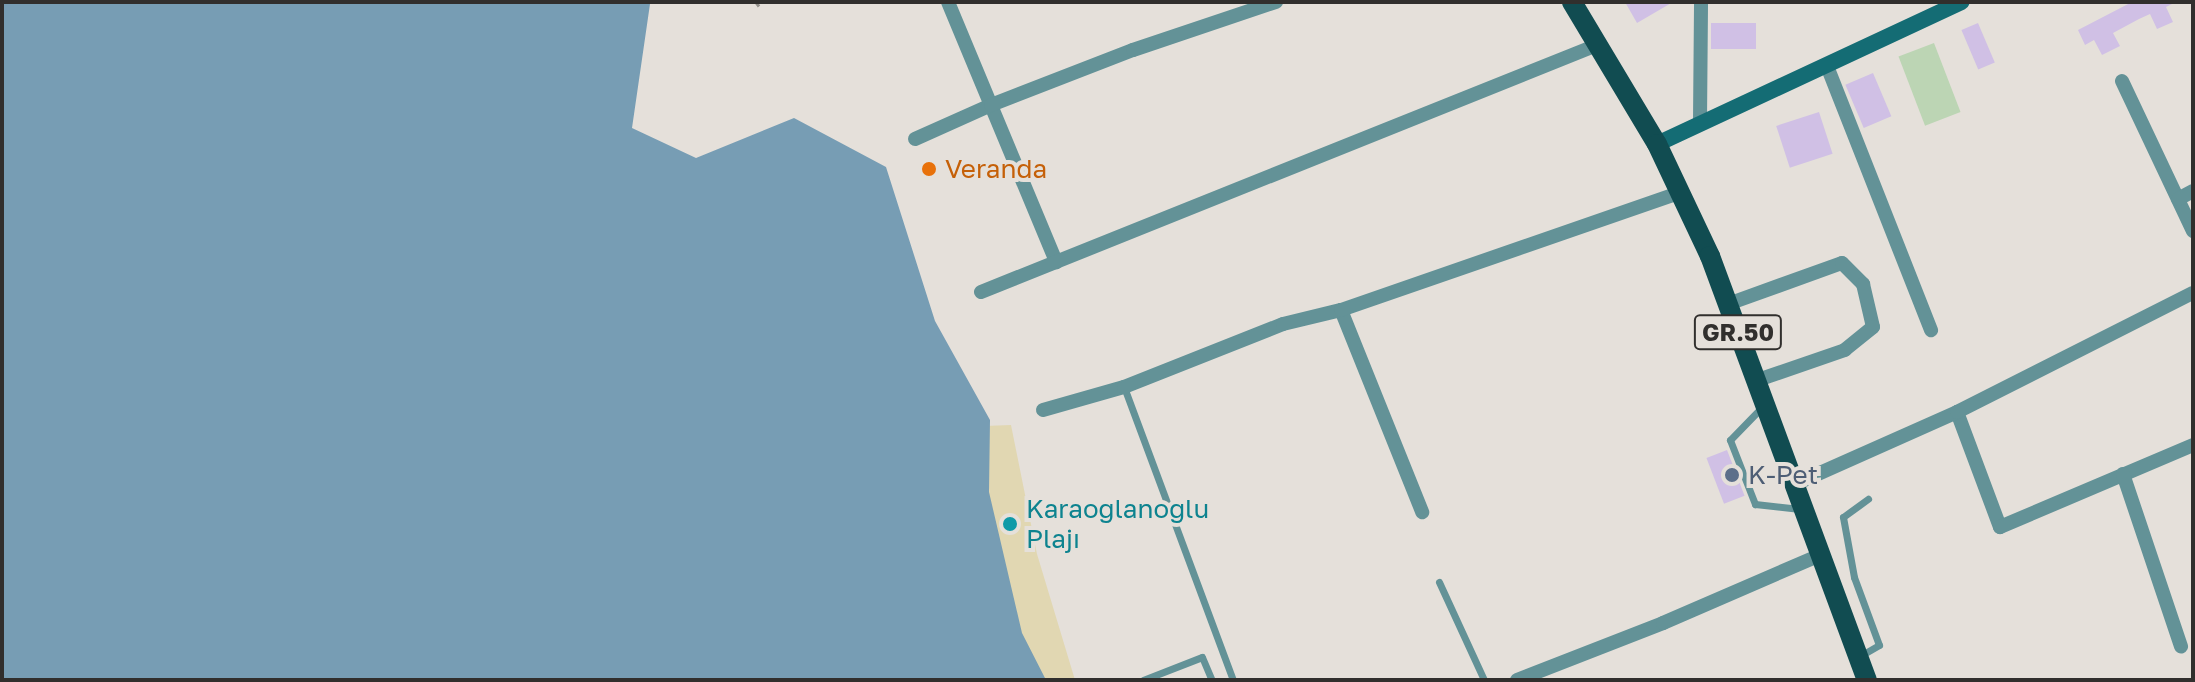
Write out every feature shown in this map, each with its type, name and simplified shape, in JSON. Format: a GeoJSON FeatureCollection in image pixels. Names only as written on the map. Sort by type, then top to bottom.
{"type":"FeatureCollection","features":[{"type":"Feature","properties":{"kind":"main road","name":"GR.50"},"geometry":{"type":"LineString","coordinates":[[1572,2],[1657,144],[1681,192],[1728,304],[1867,680]]}},
{"type":"Feature","properties":{"kind":"street"},"geometry":{"type":"LineString","coordinates":[[948,2],[1056,262]]}},
{"type":"Feature","properties":{"kind":"street"},"geometry":{"type":"LineString","coordinates":[[915,139],[991,105],[1133,50],[1276,2]]}},
{"type":"Feature","properties":{"kind":"street"},"geometry":{"type":"LineString","coordinates":[[1700,121],[1701,2]]}},
{"type":"Feature","properties":{"kind":"street"},"geometry":{"type":"LineString","coordinates":[[1657,144],[1700,121],[1827,66],[1962,2]]}},
{"type":"Feature","properties":{"kind":"street"},"geometry":{"type":"LineString","coordinates":[[981,292],[1597,45]]}},
{"type":"Feature","properties":{"kind":"street"},"geometry":{"type":"LineString","coordinates":[[1827,66],[1931,330]]}},
{"type":"Feature","properties":{"kind":"street"},"geometry":{"type":"LineString","coordinates":[[2122,81],[2193,231]]}},
{"type":"Feature","properties":{"kind":"street"},"geometry":{"type":"LineString","coordinates":[[2178,199],[2193,191]]}},
{"type":"Feature","properties":{"kind":"street"},"geometry":{"type":"LineString","coordinates":[[1043,410],[1124,387],[1283,324],[1341,310],[1681,192]]}},
{"type":"Feature","properties":{"kind":"street"},"geometry":{"type":"LineString","coordinates":[[1728,304],[1842,263],[1863,284],[1873,327],[1845,350],[1755,381]]}},
{"type":"Feature","properties":{"kind":"street"},"geometry":{"type":"LineString","coordinates":[[1793,485],[1957,412],[2193,293]]}},
{"type":"Feature","properties":{"kind":"street"},"geometry":{"type":"LineString","coordinates":[[1341,310],[1422,512]]}},
{"type":"Feature","properties":{"kind":"street"},"geometry":{"type":"LineString","coordinates":[[1957,412],[2000,527],[2193,445]]}},
{"type":"Feature","properties":{"kind":"street"},"geometry":{"type":"LineString","coordinates":[[2123,474],[2181,646]]}},
{"type":"Feature","properties":{"kind":"street"},"geometry":{"type":"LineString","coordinates":[[1517,680],[1663,623],[1820,555]]}},
{"type":"Feature","properties":{"kind":"lane"},"geometry":{"type":"LineString","coordinates":[[1124,387],[1233,680]]}},
{"type":"Feature","properties":{"kind":"lane"},"geometry":{"type":"LineString","coordinates":[[1764,404],[1730,440],[1755,504],[1802,510]]}},
{"type":"Feature","properties":{"kind":"lane"},"geometry":{"type":"LineString","coordinates":[[1858,657],[1879,645],[1854,577],[1843,517],[1868,499]]}},
{"type":"Feature","properties":{"kind":"lane"},"geometry":{"type":"LineString","coordinates":[[1832,587],[1854,577]]}},
{"type":"Feature","properties":{"kind":"lane"},"geometry":{"type":"LineString","coordinates":[[1439,582],[1484,680]]}},
{"type":"Feature","properties":{"kind":"lane"},"geometry":{"type":"LineString","coordinates":[[1143,680],[1202,657],[1212,680]]}},
{"type":"Feature","properties":{"kind":"green space"},"geometry":{"type":"Polygon","coordinates":[[[1934,43],[1961,112],[1925,126],[1899,57],[1934,43]]]}},
{"type":"Feature","properties":{"kind":"sand","name":"Karaoğlanoğlu Plajı"},"geometry":{"type":"Polygon","coordinates":[[[1011,425],[1037,554],[1075,680],[1042,680],[1007,607],[981,495],[984,426],[1011,425]]]}},
{"type":"Feature","properties":{"kind":"water"},"geometry":{"type":"Polygon","coordinates":[[[2,2],[647,2],[650,4],[632,128],[696,158],[794,118],[886,167],[935,321],[990,420],[989,492],[1022,633],[1046,680],[2,680],[2,2]]]}},
{"type":"Feature","properties":{"kind":"building"},"geometry":{"type":"Polygon","coordinates":[[[1625,2],[1673,2],[1637,23],[1625,2]]]}},
{"type":"Feature","properties":{"kind":"building"},"geometry":{"type":"Polygon","coordinates":[[[2132,2],[2176,2],[2166,7],[2173,22],[2157,29],[2150,14],[2139,19],[2113,33],[2120,46],[2102,55],[2094,40],[2085,45],[2078,30],[2132,2]]]}},
{"type":"Feature","properties":{"kind":"building"},"geometry":{"type":"Polygon","coordinates":[[[1711,23],[1756,23],[1756,49],[1711,49],[1711,23]]]}},
{"type":"Feature","properties":{"kind":"building"},"geometry":{"type":"Polygon","coordinates":[[[1978,23],[1995,63],[1978,70],[1961,30],[1978,23]]]}},
{"type":"Feature","properties":{"kind":"building"},"geometry":{"type":"Polygon","coordinates":[[[1873,73],[1891,116],[1864,128],[1845,85],[1873,73]]]}},
{"type":"Feature","properties":{"kind":"building"},"geometry":{"type":"Polygon","coordinates":[[[1819,112],[1833,154],[1790,168],[1776,126],[1819,112]]]}},
{"type":"Feature","properties":{"kind":"building"},"geometry":{"type":"Polygon","coordinates":[[[1727,450],[1745,496],[1724,504],[1706,458],[1727,450]]]}},
{"type":"Feature","properties":{"kind":"place","name":"Veranda"},"geometry":{"type":"Point","coordinates":[929,169]}},
{"type":"Feature","properties":{"kind":"place","name":"K-Pet"},"geometry":{"type":"Point","coordinates":[1732,475]}},
{"type":"Feature","properties":{"kind":"place","name":"Karaoğlanoğlu Plajı"},"geometry":{"type":"Point","coordinates":[1010,524]}}]}
